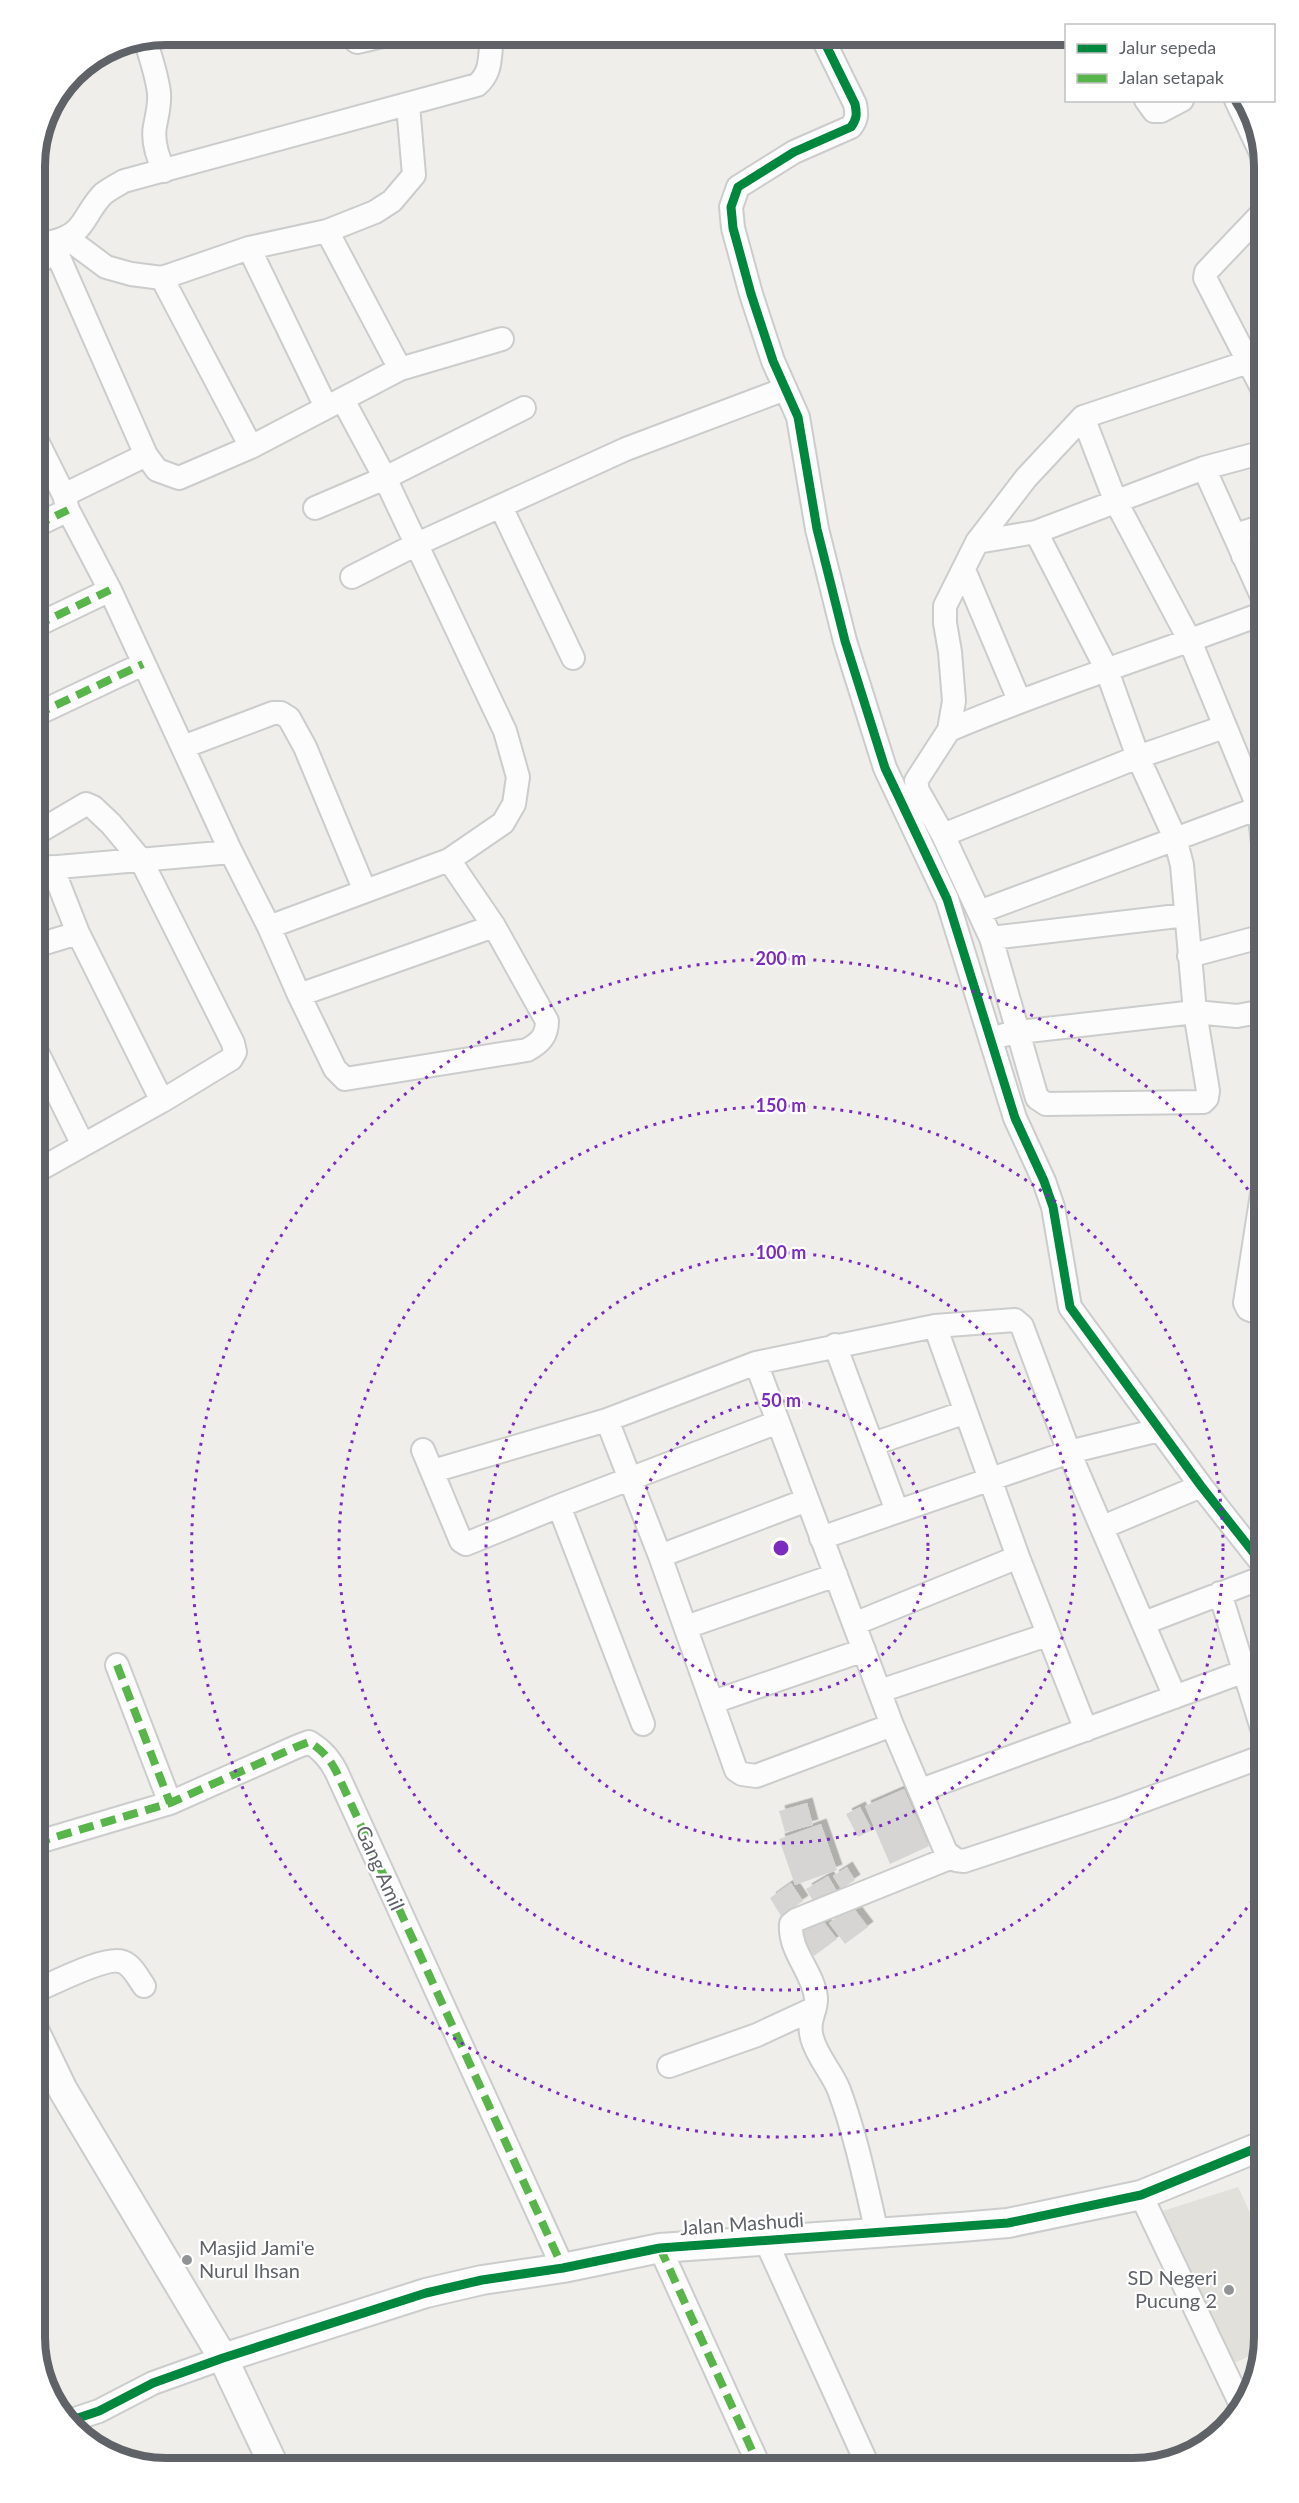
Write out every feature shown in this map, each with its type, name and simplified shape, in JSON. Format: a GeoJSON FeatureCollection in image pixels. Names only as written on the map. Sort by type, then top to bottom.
{"type":"FeatureCollection","features":[{"type":"Feature","properties":{"kind":"street"},"geometry":{"type":"LineString","coordinates":[[52,244],[78,230],[105,193],[124,182],[477,86],[485,78],[490,68],[492,45]]}},
{"type":"Feature","properties":{"kind":"street"},"geometry":{"type":"LineString","coordinates":[[826,45],[855,104],[857,114],[855,122],[851,127],[794,152],[738,187],[731,207],[733,228],[751,294],[774,362],[798,417],[817,529],[845,641],[885,768],[947,899],[1015,1118],[1044,1180],[1053,1207],[1070,1307],[1159,1430],[1254,1553]]}},
{"type":"Feature","properties":{"kind":"street"},"geometry":{"type":"LineString","coordinates":[[147,46],[159,93],[154,128],[158,158],[164,171]]}},
{"type":"Feature","properties":{"kind":"street"},"geometry":{"type":"LineString","coordinates":[[1147,102],[1150,108],[1161,111],[1178,102]]}},
{"type":"Feature","properties":{"kind":"street"},"geometry":{"type":"LineString","coordinates":[[52,244],[106,267],[131,274],[162,278],[249,248],[327,231],[386,207],[414,175],[408,105]]}},
{"type":"Feature","properties":{"kind":"street"},"geometry":{"type":"LineString","coordinates":[[1254,222],[1206,272],[1205,278],[1254,373]]}},
{"type":"Feature","properties":{"kind":"street"},"geometry":{"type":"LineString","coordinates":[[327,231],[400,369]]}},
{"type":"Feature","properties":{"kind":"street"},"geometry":{"type":"LineString","coordinates":[[52,244],[146,455],[157,470],[179,478],[251,447],[400,369],[502,339]]}},
{"type":"Feature","properties":{"kind":"street"},"geometry":{"type":"LineString","coordinates":[[249,248],[335,404],[385,478],[505,731],[518,777],[514,804],[503,823],[450,860],[269,927]]}},
{"type":"Feature","properties":{"kind":"street"},"geometry":{"type":"LineString","coordinates":[[162,278],[251,447]]}},
{"type":"Feature","properties":{"kind":"street"},"geometry":{"type":"LineString","coordinates":[[1036,532],[1106,668],[1138,757],[1175,838],[1182,866],[1195,1012],[1208,1091],[1207,1098],[1203,1102],[1042,1102],[1037,1098],[991,938],[943,835],[918,791],[916,781],[949,730],[954,701],[945,606],[977,542],[1026,478],[1083,417],[1248,362]]}},
{"type":"Feature","properties":{"kind":"street"},"geometry":{"type":"LineString","coordinates":[[352,578],[415,545],[626,449],[785,389]]}},
{"type":"Feature","properties":{"kind":"street"},"geometry":{"type":"LineString","coordinates":[[315,508],[385,478],[524,408]]}},
{"type":"Feature","properties":{"kind":"street"},"geometry":{"type":"LineString","coordinates":[[1083,417],[1115,500],[1190,641],[1224,727],[1254,790]]}},
{"type":"Feature","properties":{"kind":"street"},"geometry":{"type":"LineString","coordinates":[[45,519],[66,503],[146,455]]}},
{"type":"Feature","properties":{"kind":"street"},"geometry":{"type":"LineString","coordinates":[[977,542],[1036,532],[1204,468],[1254,455]]}},
{"type":"Feature","properties":{"kind":"street"},"geometry":{"type":"LineString","coordinates":[[45,459],[110,590],[299,995],[335,1069],[345,1079],[527,1050],[536,1045],[547,1030],[548,1021],[494,926],[450,860]]}},
{"type":"Feature","properties":{"kind":"street"},"geometry":{"type":"LineString","coordinates":[[1204,468],[1235,534],[1254,553]]}},
{"type":"Feature","properties":{"kind":"street"},"geometry":{"type":"LineString","coordinates":[[501,507],[573,658]]}},
{"type":"Feature","properties":{"kind":"street"},"geometry":{"type":"LineString","coordinates":[[1235,534],[1254,529]]}},
{"type":"Feature","properties":{"kind":"street"},"geometry":{"type":"LineString","coordinates":[[964,570],[1019,700]]}},
{"type":"Feature","properties":{"kind":"street"},"geometry":{"type":"LineString","coordinates":[[45,621],[110,590]]}},
{"type":"Feature","properties":{"kind":"street"},"geometry":{"type":"LineString","coordinates":[[949,730],[1019,700],[1254,617]]}},
{"type":"Feature","properties":{"kind":"street"},"geometry":{"type":"LineString","coordinates":[[45,710],[143,664]]}},
{"type":"Feature","properties":{"kind":"street"},"geometry":{"type":"LineString","coordinates":[[183,747],[273,713],[282,713],[289,718],[305,747],[364,891]]}},
{"type":"Feature","properties":{"kind":"street"},"geometry":{"type":"LineString","coordinates":[[943,835],[1138,757],[1224,727]]}},
{"type":"Feature","properties":{"kind":"street"},"geometry":{"type":"LineString","coordinates":[[45,828],[86,804],[111,824],[141,860],[235,1048],[231,1059],[162,1101],[45,1166]]}},
{"type":"Feature","properties":{"kind":"street"},"geometry":{"type":"LineString","coordinates":[[979,912],[1254,810]]}},
{"type":"Feature","properties":{"kind":"street"},"geometry":{"type":"LineString","coordinates":[[45,868],[231,852]]}},
{"type":"Feature","properties":{"kind":"street"},"geometry":{"type":"LineString","coordinates":[[45,872],[162,1101]]}},
{"type":"Feature","properties":{"kind":"street"},"geometry":{"type":"LineString","coordinates":[[991,938],[1186,915]]}},
{"type":"Feature","properties":{"kind":"street"},"geometry":{"type":"LineString","coordinates":[[299,995],[494,926]]}},
{"type":"Feature","properties":{"kind":"street"},"geometry":{"type":"LineString","coordinates":[[45,943],[78,933]]}},
{"type":"Feature","properties":{"kind":"street"},"geometry":{"type":"LineString","coordinates":[[1189,956],[1254,939]]}},
{"type":"Feature","properties":{"kind":"street"},"geometry":{"type":"LineString","coordinates":[[991,1039],[1019,1032],[1195,1012],[1237,1016],[1254,1013]]}},
{"type":"Feature","properties":{"kind":"street"},"geometry":{"type":"LineString","coordinates":[[45,1068],[83,1145]]}},
{"type":"Feature","properties":{"kind":"street"},"geometry":{"type":"LineString","coordinates":[[1254,1245],[1245,1303],[1248,1309],[1254,1311]]}},
{"type":"Feature","properties":{"kind":"street"},"geometry":{"type":"LineString","coordinates":[[433,1471],[607,1420],[756,1363],[834,1345],[935,1326],[1015,1320],[1019,1322],[1069,1452],[1175,1697]]}},
{"type":"Feature","properties":{"kind":"street"},"geometry":{"type":"LineString","coordinates":[[935,1326],[1047,1635],[1086,1730]]}},
{"type":"Feature","properties":{"kind":"street"},"geometry":{"type":"LineString","coordinates":[[834,1345],[897,1511]]}},
{"type":"Feature","properties":{"kind":"street"},"geometry":{"type":"LineString","coordinates":[[756,1363],[892,1725],[946,1852],[952,1857],[964,1861],[1254,1760]]}},
{"type":"Feature","properties":{"kind":"street"},"geometry":{"type":"LineString","coordinates":[[873,1444],[966,1412]]}},
{"type":"Feature","properties":{"kind":"street"},"geometry":{"type":"LineString","coordinates":[[607,1420],[660,1556],[736,1770],[747,1776],[756,1776],[892,1725]]}},
{"type":"Feature","properties":{"kind":"street"},"geometry":{"type":"LineString","coordinates":[[423,1450],[461,1541],[466,1544],[778,1422]]}},
{"type":"Feature","properties":{"kind":"street"},"geometry":{"type":"LineString","coordinates":[[821,1538],[1069,1452],[1159,1430]]}},
{"type":"Feature","properties":{"kind":"street"},"geometry":{"type":"LineString","coordinates":[[1103,1527],[1201,1486]]}},
{"type":"Feature","properties":{"kind":"street"},"geometry":{"type":"LineString","coordinates":[[660,1556],[807,1500]]}},
{"type":"Feature","properties":{"kind":"street"},"geometry":{"type":"LineString","coordinates":[[559,1506],[643,1724]]}},
{"type":"Feature","properties":{"kind":"street"},"geometry":{"type":"LineString","coordinates":[[854,1624],[1018,1557]]}},
{"type":"Feature","properties":{"kind":"street"},"geometry":{"type":"LineString","coordinates":[[686,1627],[836,1575]]}},
{"type":"Feature","properties":{"kind":"street"},"geometry":{"type":"LineString","coordinates":[[1144,1623],[1254,1581]]}},
{"type":"Feature","properties":{"kind":"street"},"geometry":{"type":"LineString","coordinates":[[1220,1593],[1254,1701]]}},
{"type":"Feature","properties":{"kind":"street"},"geometry":{"type":"LineString","coordinates":[[880,1691],[1047,1635]]}},
{"type":"Feature","properties":{"kind":"street"},"geometry":{"type":"LineString","coordinates":[[713,1701],[864,1650]]}},
{"type":"Feature","properties":{"kind":"street"},"geometry":{"type":"LineString","coordinates":[[117,1665],[170,1803]]}},
{"type":"Feature","properties":{"kind":"street"},"geometry":{"type":"LineString","coordinates":[[921,1790],[1245,1671]]}},
{"type":"Feature","properties":{"kind":"street","name":"Gang Amil"},"geometry":{"type":"LineString","coordinates":[[45,1840],[170,1803],[309,1742],[328,1757],[563,2268]]}},
{"type":"Feature","properties":{"kind":"street"},"geometry":{"type":"LineString","coordinates":[[877,2233],[856,2144],[839,2089],[818,2054],[812,2038],[809,2021],[816,1999],[808,1974],[795,1950],[792,1923],[952,1857]]}},
{"type":"Feature","properties":{"kind":"street"},"geometry":{"type":"LineString","coordinates":[[45,1987],[104,1963],[118,1960],[131,1967],[144,1986]]}},
{"type":"Feature","properties":{"kind":"street"},"geometry":{"type":"LineString","coordinates":[[669,2066],[757,2035],[813,2009]]}},
{"type":"Feature","properties":{"kind":"street"},"geometry":{"type":"LineString","coordinates":[[45,2054],[63,2091],[223,2358],[270,2458]]}},
{"type":"Feature","properties":{"kind":"street","name":"Jalan Mashudi"},"geometry":{"type":"LineString","coordinates":[[223,2358],[426,2293],[482,2280],[563,2268],[660,2248],[1008,2223],[1141,2195],[1254,2149]]}},
{"type":"Feature","properties":{"kind":"street"},"geometry":{"type":"LineString","coordinates":[[1141,2195],[1238,2398]]}},
{"type":"Feature","properties":{"kind":"street"},"geometry":{"type":"LineString","coordinates":[[765,2239],[864,2458]]}},
{"type":"Feature","properties":{"kind":"street"},"geometry":{"type":"LineString","coordinates":[[660,2248],[755,2458]]}},
{"type":"Feature","properties":{"kind":"street"},"geometry":{"type":"LineString","coordinates":[[77,2419],[99,2411],[153,2383],[223,2358]]}},
{"type":"Feature","properties":{"kind":"shaded area","name":"SD Negeri Pucung 2"},"geometry":{"type":"Polygon","coordinates":[[[1238,2187],[1254,2221],[1253,2354],[1230,2365],[1156,2213],[1238,2187]]]}},
{"type":"Feature","properties":{"kind":"building"},"geometry":{"type":"Polygon","coordinates":[[[904,1789],[929,1846],[890,1864],[865,1806],[904,1789]]]}},
{"type":"Feature","properties":{"kind":"building"},"geometry":{"type":"Polygon","coordinates":[[[807,1803],[813,1825],[785,1832],[779,1811],[807,1803]]]}},
{"type":"Feature","properties":{"kind":"building"},"geometry":{"type":"Polygon","coordinates":[[[860,1807],[872,1830],[858,1837],[846,1814],[860,1807]]]}},
{"type":"Feature","properties":{"kind":"building"},"geometry":{"type":"Polygon","coordinates":[[[821,1824],[837,1870],[795,1885],[779,1839],[821,1824]]]}},
{"type":"Feature","properties":{"kind":"building"},"geometry":{"type":"Polygon","coordinates":[[[847,1867],[855,1880],[841,1889],[833,1876],[847,1867]]]}},
{"type":"Feature","properties":{"kind":"building"},"geometry":{"type":"Polygon","coordinates":[[[828,1876],[838,1893],[816,1906],[806,1889],[828,1876]]]}},
{"type":"Feature","properties":{"kind":"building"},"geometry":{"type":"Polygon","coordinates":[[[791,1883],[803,1901],[781,1916],[770,1898],[791,1883]]]}},
{"type":"Feature","properties":{"kind":"building"},"geometry":{"type":"Polygon","coordinates":[[[852,1906],[868,1927],[845,1944],[829,1923],[852,1906]]]}},
{"type":"Feature","properties":{"kind":"building"},"geometry":{"type":"Polygon","coordinates":[[[820,1917],[837,1939],[814,1956],[797,1933],[820,1917]]]}},
{"type":"Feature","properties":{"kind":"marked path"},"geometry":{"type":"LineString","coordinates":[[45,521],[68,510]]}},
{"type":"Feature","properties":{"kind":"marked path"},"geometry":{"type":"LineString","coordinates":[[45,621],[110,590]]}},
{"type":"Feature","properties":{"kind":"marked path"},"geometry":{"type":"LineString","coordinates":[[45,710],[143,664]]}},
{"type":"Feature","properties":{"kind":"marked path"},"geometry":{"type":"LineString","coordinates":[[117,1665],[170,1803]]}},
{"type":"Feature","properties":{"kind":"marked path"},"geometry":{"type":"LineString","coordinates":[[45,1840],[170,1803],[309,1742],[318,1748],[336,1771],[563,2268]]}},
{"type":"Feature","properties":{"kind":"marked path"},"geometry":{"type":"LineString","coordinates":[[660,2248],[755,2458]]}},
{"type":"Feature","properties":{"kind":"cycle path"},"geometry":{"type":"LineString","coordinates":[[826,45],[855,104],[856,114],[851,127],[794,152],[738,187],[731,207],[733,228],[751,294],[773,361],[798,417],[817,529],[845,641],[885,768],[947,899],[1015,1118],[1044,1181],[1053,1207],[1070,1307],[1201,1486],[1254,1553]]}},
{"type":"Feature","properties":{"kind":"cycle path"},"geometry":{"type":"LineString","coordinates":[[76,2419],[99,2411],[153,2383],[223,2358],[426,2293],[482,2280],[563,2268],[660,2248],[1008,2223],[1141,2195],[1254,2149]]}},
{"type":"Feature","properties":{"kind":"place","name":"Masjid Jami'e Nurul Ihsan"},"geometry":{"type":"Point","coordinates":[187,2260]}},
{"type":"Feature","properties":{"kind":"place","name":"SD Negeri Pucung 2"},"geometry":{"type":"Point","coordinates":[1229,2290]}}]}
